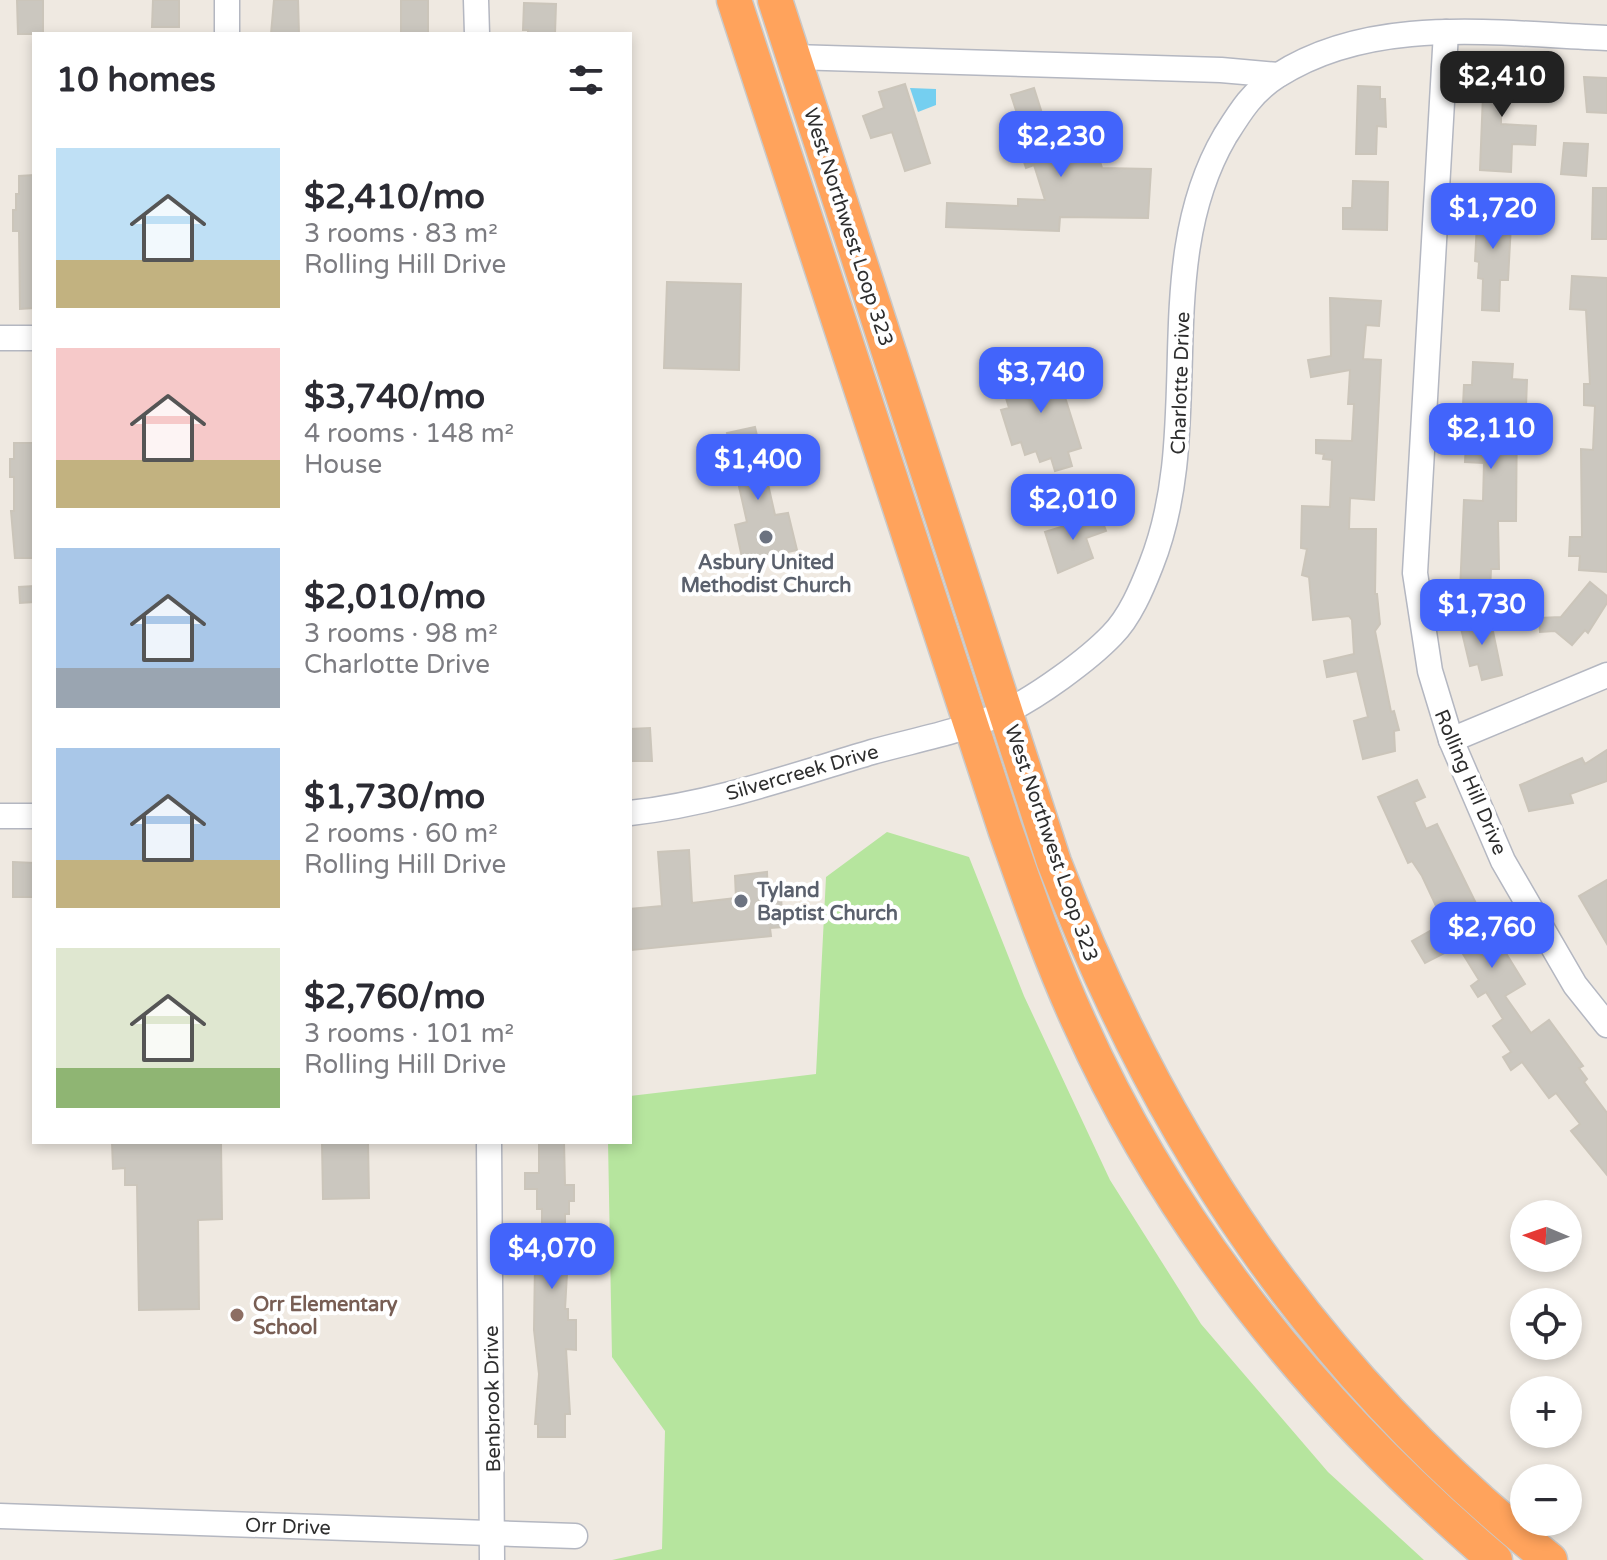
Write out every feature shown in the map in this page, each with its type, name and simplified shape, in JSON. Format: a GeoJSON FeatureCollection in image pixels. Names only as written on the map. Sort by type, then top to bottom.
{"type":"FeatureCollection","features":[{"type":"Feature","properties":{"kind":"highway","name":"West Northwest Loop 323"},"geometry":{"type":"LineString","coordinates":[[734,0],[1041,932],[1079,1023],[1124,1112],[1175,1198],[1231,1281],[1292,1360],[1368,1444],[1495,1560]]}},
{"type":"Feature","properties":{"kind":"highway"},"geometry":{"type":"LineString","coordinates":[[752,0],[769,56],[774,60],[793,57]]}},
{"type":"Feature","properties":{"kind":"highway","name":"West Northwest Loop 323"},"geometry":{"type":"LineString","coordinates":[[775,0],[1054,862],[1101,980],[1155,1091],[1197,1162],[1292,1300],[1381,1405],[1482,1503],[1550,1560]]}},
{"type":"Feature","properties":{"kind":"street"},"geometry":{"type":"LineString","coordinates":[[227,0],[227,32]]}},
{"type":"Feature","properties":{"kind":"street"},"geometry":{"type":"LineString","coordinates":[[476,0],[477,32]]}},
{"type":"Feature","properties":{"kind":"street","name":"Charlotte Drive"},"geometry":{"type":"LineString","coordinates":[[972,723],[1006,712],[1080,664],[1115,633],[1141,590],[1160,542],[1178,457],[1187,241],[1194,205],[1210,162],[1242,106],[1278,75],[1320,54],[1392,36],[1446,32],[1607,38]]}},
{"type":"Feature","properties":{"kind":"street","name":"Rolling Hill Drive"},"geometry":{"type":"LineString","coordinates":[[1446,32],[1415,573],[1430,671],[1451,740],[1511,874],[1575,985],[1607,1025]]}},
{"type":"Feature","properties":{"kind":"street"},"geometry":{"type":"LineString","coordinates":[[793,57],[1221,70],[1278,75]]}},
{"type":"Feature","properties":{"kind":"street"},"geometry":{"type":"LineString","coordinates":[[0,338],[32,338]]}},
{"type":"Feature","properties":{"kind":"street"},"geometry":{"type":"LineString","coordinates":[[1451,740],[1607,675]]}},
{"type":"Feature","properties":{"kind":"street","name":"Silvercreek Drive"},"geometry":{"type":"LineString","coordinates":[[632,813],[736,792],[972,723]]}},
{"type":"Feature","properties":{"kind":"street"},"geometry":{"type":"LineString","coordinates":[[0,816],[32,816]]}},
{"type":"Feature","properties":{"kind":"street","name":"Benbrook Drive"},"geometry":{"type":"LineString","coordinates":[[489,1144],[492,1560]]}},
{"type":"Feature","properties":{"kind":"street","name":"Orr Drive"},"geometry":{"type":"LineString","coordinates":[[0,1516],[575,1536]]}},
{"type":"Feature","properties":{"kind":"green space"},"geometry":{"type":"Polygon","coordinates":[[[887,832],[969,857],[1024,996],[1110,1180],[1201,1324],[1328,1472],[1424,1560],[612,1560],[662,1549],[665,1431],[612,1357],[608,1144],[632,1144],[632,1096],[816,1074],[826,877],[887,832]]]}},
{"type":"Feature","properties":{"kind":"water"},"geometry":{"type":"Polygon","coordinates":[[[910,88],[936,89],[936,105],[918,112],[910,88]]]}},
{"type":"Feature","properties":{"kind":"building"},"geometry":{"type":"Polygon","coordinates":[[[17,0],[43,0],[43,32],[18,34],[17,0]]]}},
{"type":"Feature","properties":{"kind":"building"},"geometry":{"type":"Polygon","coordinates":[[[153,0],[179,0],[179,27],[152,27],[153,0]]]}},
{"type":"Feature","properties":{"kind":"building"},"geometry":{"type":"Polygon","coordinates":[[[274,0],[298,0],[299,32],[271,32],[274,0]]]}},
{"type":"Feature","properties":{"kind":"building"},"geometry":{"type":"Polygon","coordinates":[[[401,0],[428,0],[428,32],[401,32],[401,0]]]}},
{"type":"Feature","properties":{"kind":"building"},"geometry":{"type":"Polygon","coordinates":[[[524,3],[556,4],[555,32],[523,30],[524,3]]]}},
{"type":"Feature","properties":{"kind":"building"},"geometry":{"type":"Polygon","coordinates":[[[1518,68],[1527,71],[1526,97],[1501,97],[1501,124],[1536,126],[1535,145],[1512,144],[1511,172],[1480,170],[1484,69],[1518,68]]]}},
{"type":"Feature","properties":{"kind":"building"},"geometry":{"type":"Polygon","coordinates":[[[1584,77],[1607,78],[1607,113],[1587,112],[1584,77]]]}},
{"type":"Feature","properties":{"kind":"building"},"geometry":{"type":"Polygon","coordinates":[[[905,84],[930,163],[905,171],[892,132],[871,138],[863,116],[884,108],[879,92],[905,84]]]}},
{"type":"Feature","properties":{"kind":"building"},"geometry":{"type":"Polygon","coordinates":[[[1358,86],[1380,87],[1380,99],[1385,99],[1386,127],[1377,126],[1376,154],[1356,154],[1358,86]]]}},
{"type":"Feature","properties":{"kind":"building"},"geometry":{"type":"Polygon","coordinates":[[[1034,88],[1046,126],[1086,114],[1102,168],[1151,169],[1148,218],[1060,217],[1059,231],[946,227],[947,203],[1018,206],[1018,199],[1045,200],[1034,165],[1026,168],[1020,150],[1028,147],[1011,95],[1034,88]]]}},
{"type":"Feature","properties":{"kind":"building"},"geometry":{"type":"Polygon","coordinates":[[[1564,143],[1588,144],[1586,176],[1561,174],[1564,143]]]}},
{"type":"Feature","properties":{"kind":"building"},"geometry":{"type":"Polygon","coordinates":[[[32,175],[32,308],[20,309],[19,231],[13,231],[19,176],[32,175]]]}},
{"type":"Feature","properties":{"kind":"building"},"geometry":{"type":"Polygon","coordinates":[[[1353,181],[1388,182],[1387,230],[1343,229],[1343,208],[1352,208],[1353,181]]]}},
{"type":"Feature","properties":{"kind":"building"},"geometry":{"type":"Polygon","coordinates":[[[1593,188],[1607,188],[1607,239],[1592,239],[1593,188]]]}},
{"type":"Feature","properties":{"kind":"building"},"geometry":{"type":"Polygon","coordinates":[[[1478,204],[1512,206],[1508,280],[1500,280],[1499,311],[1482,310],[1483,279],[1478,278],[1479,262],[1475,261],[1478,204]]]}},
{"type":"Feature","properties":{"kind":"building"},"geometry":{"type":"Polygon","coordinates":[[[1572,276],[1607,278],[1607,572],[1579,570],[1580,556],[1569,556],[1570,537],[1582,537],[1581,449],[1593,450],[1595,406],[1584,405],[1584,384],[1590,384],[1586,310],[1570,309],[1572,276]]]}},
{"type":"Feature","properties":{"kind":"building"},"geometry":{"type":"Polygon","coordinates":[[[667,282],[741,284],[739,370],[664,368],[667,282]]]}},
{"type":"Feature","properties":{"kind":"building"},"geometry":{"type":"Polygon","coordinates":[[[1330,298],[1381,301],[1379,326],[1366,325],[1363,359],[1381,360],[1374,500],[1350,498],[1349,529],[1376,529],[1375,594],[1380,624],[1375,631],[1391,712],[1394,711],[1399,730],[1394,731],[1395,751],[1363,759],[1354,721],[1368,717],[1357,671],[1327,677],[1324,661],[1354,654],[1352,620],[1349,616],[1313,620],[1309,577],[1302,575],[1307,549],[1301,548],[1302,506],[1330,507],[1332,460],[1323,459],[1324,454],[1316,453],[1316,440],[1352,441],[1354,404],[1348,404],[1350,370],[1311,377],[1308,360],[1331,356],[1330,298]]]}},
{"type":"Feature","properties":{"kind":"building"},"geometry":{"type":"Polygon","coordinates":[[[1053,359],[1081,448],[1068,452],[1072,466],[1055,471],[1051,458],[1040,462],[1036,451],[1025,455],[1021,442],[1012,445],[1001,410],[1009,408],[1003,388],[1014,384],[1010,373],[1053,359]]]}},
{"type":"Feature","properties":{"kind":"building"},"geometry":{"type":"Polygon","coordinates":[[[1473,362],[1513,364],[1512,379],[1527,380],[1526,407],[1517,407],[1516,521],[1498,521],[1499,569],[1491,569],[1490,592],[1460,591],[1464,500],[1483,501],[1484,463],[1465,462],[1466,442],[1490,443],[1491,406],[1463,405],[1464,385],[1472,385],[1473,362]]]}},
{"type":"Feature","properties":{"kind":"building"},"geometry":{"type":"Polygon","coordinates":[[[755,427],[775,515],[788,513],[797,550],[743,562],[735,525],[747,522],[727,433],[755,427]]]}},
{"type":"Feature","properties":{"kind":"building"},"geometry":{"type":"Polygon","coordinates":[[[14,443],[32,443],[32,558],[15,558],[11,511],[14,511],[14,477],[10,477],[10,459],[14,459],[14,443]]]}},
{"type":"Feature","properties":{"kind":"building"},"geometry":{"type":"Polygon","coordinates":[[[1100,515],[1106,531],[1086,538],[1093,558],[1058,573],[1045,532],[1100,515]]]}},
{"type":"Feature","properties":{"kind":"building"},"geometry":{"type":"Polygon","coordinates":[[[1590,582],[1607,596],[1607,603],[1588,633],[1585,630],[1572,645],[1555,631],[1540,632],[1539,618],[1561,617],[1590,582]]]}},
{"type":"Feature","properties":{"kind":"building"},"geometry":{"type":"Polygon","coordinates":[[[32,586],[32,602],[20,603],[19,587],[32,586]]]}},
{"type":"Feature","properties":{"kind":"building"},"geometry":{"type":"Polygon","coordinates":[[[1490,617],[1502,675],[1482,680],[1478,664],[1470,666],[1460,624],[1490,617]]]}},
{"type":"Feature","properties":{"kind":"building"},"geometry":{"type":"Polygon","coordinates":[[[650,728],[652,761],[632,761],[632,729],[650,728]]]}},
{"type":"Feature","properties":{"kind":"building"},"geometry":{"type":"Polygon","coordinates":[[[1607,750],[1607,781],[1570,794],[1573,803],[1529,811],[1520,785],[1582,758],[1585,764],[1607,750]]]}},
{"type":"Feature","properties":{"kind":"building"},"geometry":{"type":"Polygon","coordinates":[[[1417,780],[1425,797],[1414,802],[1426,829],[1437,824],[1496,944],[1499,942],[1525,984],[1505,996],[1531,1033],[1549,1020],[1583,1066],[1579,1068],[1587,1079],[1584,1082],[1607,1113],[1607,1175],[1571,1131],[1580,1124],[1556,1093],[1549,1098],[1522,1062],[1511,1070],[1503,1057],[1511,1052],[1493,1026],[1503,1019],[1486,992],[1478,997],[1471,986],[1479,980],[1458,946],[1425,963],[1412,941],[1444,923],[1422,876],[1412,861],[1408,863],[1378,797],[1417,780]]]}},
{"type":"Feature","properties":{"kind":"building","name":"Tyland Baptist Church"},"geometry":{"type":"Polygon","coordinates":[[[689,850],[692,903],[736,898],[735,876],[767,872],[768,898],[781,897],[783,927],[770,928],[771,936],[632,950],[632,909],[662,906],[658,852],[689,850]]]}},
{"type":"Feature","properties":{"kind":"building"},"geometry":{"type":"Polygon","coordinates":[[[13,862],[32,863],[32,897],[13,897],[13,862]]]}},
{"type":"Feature","properties":{"kind":"building"},"geometry":{"type":"Polygon","coordinates":[[[1607,880],[1607,944],[1579,896],[1607,880]]]}},
{"type":"Feature","properties":{"kind":"building"},"geometry":{"type":"Polygon","coordinates":[[[112,1144],[221,1144],[222,1219],[198,1220],[199,1309],[139,1310],[137,1185],[125,1185],[125,1168],[113,1169],[112,1144]]]}},
{"type":"Feature","properties":{"kind":"building"},"geometry":{"type":"Polygon","coordinates":[[[322,1144],[368,1144],[369,1198],[323,1199],[322,1144]]]}},
{"type":"Feature","properties":{"kind":"building"},"geometry":{"type":"Polygon","coordinates":[[[539,1144],[564,1144],[565,1185],[574,1185],[574,1201],[569,1201],[569,1214],[565,1214],[565,1256],[568,1256],[565,1309],[568,1309],[568,1320],[576,1320],[576,1350],[566,1349],[570,1414],[565,1414],[565,1437],[538,1437],[538,1424],[535,1424],[539,1374],[534,1330],[535,1262],[538,1262],[538,1239],[542,1239],[542,1209],[537,1209],[537,1189],[525,1189],[525,1173],[539,1173],[539,1144]]]}},
{"type":"Feature","properties":{"kind":"place","name":"Asbury United Methodist Church"},"geometry":{"type":"Point","coordinates":[766,537]}},
{"type":"Feature","properties":{"kind":"place","name":"Tyland Baptist Church"},"geometry":{"type":"Point","coordinates":[741,901]}},
{"type":"Feature","properties":{"kind":"place","name":"Orr Elementary School"},"geometry":{"type":"Point","coordinates":[237,1315]}}]}
